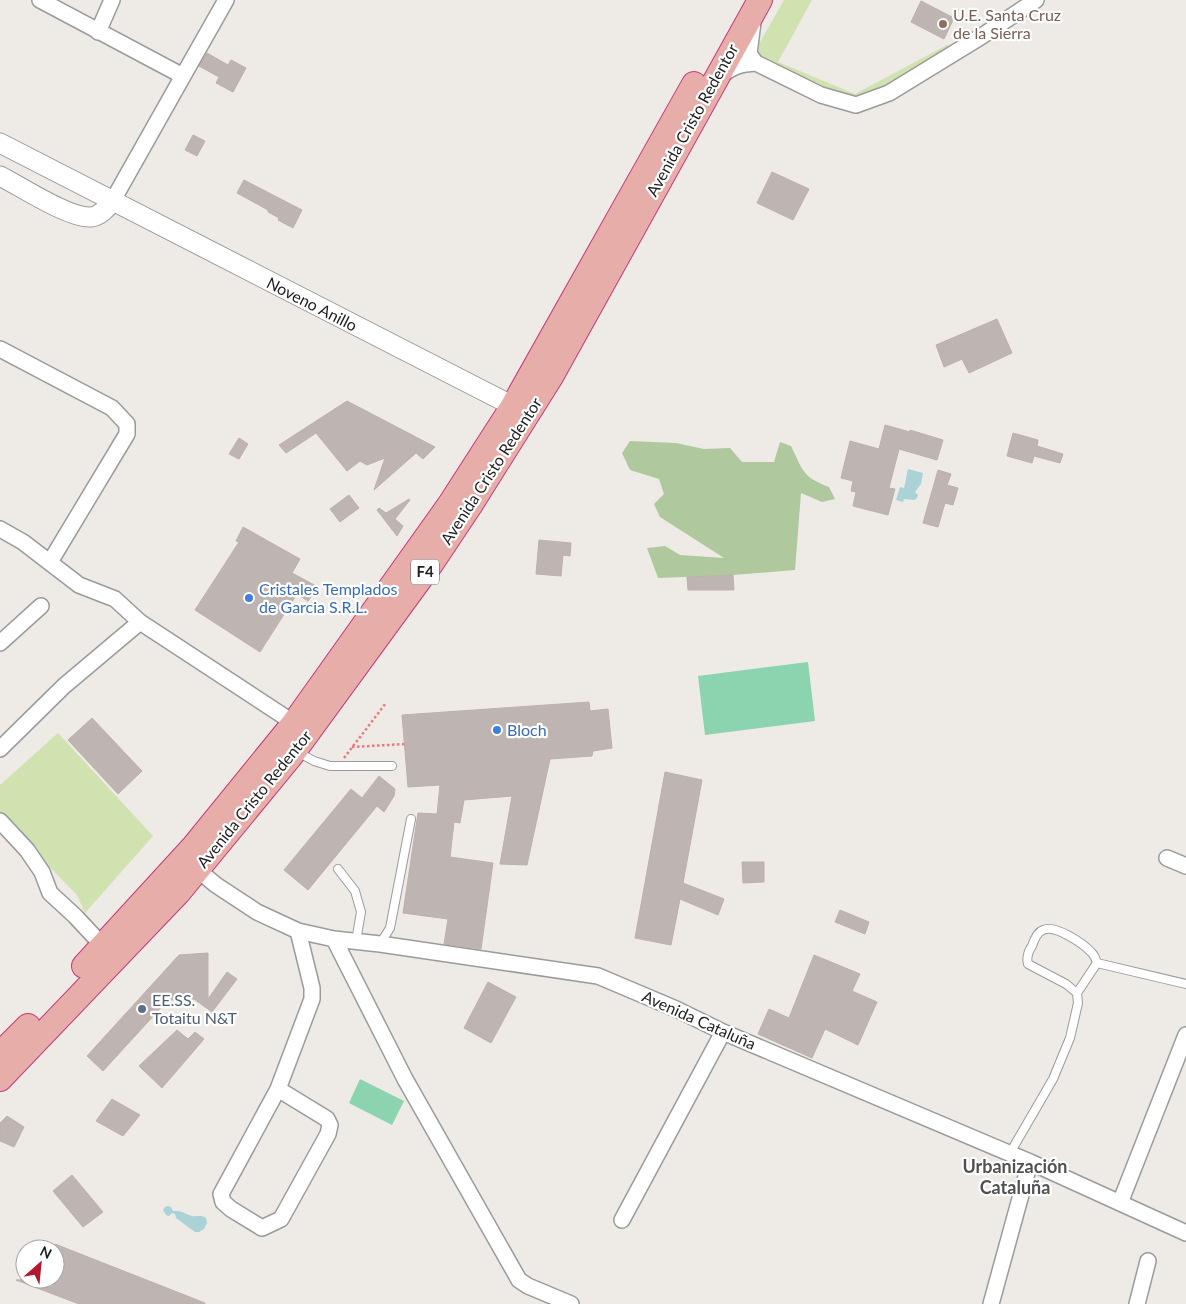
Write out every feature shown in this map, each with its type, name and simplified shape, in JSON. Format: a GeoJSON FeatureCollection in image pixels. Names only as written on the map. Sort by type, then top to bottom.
{"type":"FeatureCollection","features":[{"type":"Feature","properties":{"kind":"highway","name":"Avenida Cristo Redentor"},"geometry":{"type":"LineString","coordinates":[[0,1079],[198,870],[294,750],[431,564],[552,376],[713,82],[752,3]]}},
{"type":"Feature","properties":{"kind":"highway","name":"Avenida Cristo Redentor"},"geometry":{"type":"LineString","coordinates":[[0,1054],[103,946],[194,846],[294,723],[450,504],[512,406],[752,3]]}},
{"type":"Feature","properties":{"kind":"street"},"geometry":{"type":"LineString","coordinates":[[40,0],[183,76]]}},
{"type":"Feature","properties":{"kind":"street"},"geometry":{"type":"LineString","coordinates":[[98,32],[112,0]]}},
{"type":"Feature","properties":{"kind":"street"},"geometry":{"type":"LineString","coordinates":[[0,176],[64,210],[82,216],[96,216],[105,210],[112,202],[226,0]]}},
{"type":"Feature","properties":{"kind":"street"},"geometry":{"type":"LineString","coordinates":[[713,82],[739,64],[756,63],[821,95],[856,106],[889,92],[982,36],[1036,0]]}},
{"type":"Feature","properties":{"kind":"street"},"geometry":{"type":"LineString","coordinates":[[752,3],[750,54],[756,63]]}},
{"type":"Feature","properties":{"kind":"street","name":"Noveno Anillo"},"geometry":{"type":"LineString","coordinates":[[0,143],[512,406]]}},
{"type":"Feature","properties":{"kind":"street"},"geometry":{"type":"LineString","coordinates":[[0,349],[112,408],[127,424],[127,434],[50,562]]}},
{"type":"Feature","properties":{"kind":"street"},"geometry":{"type":"LineString","coordinates":[[0,529],[23,542],[79,585],[115,599],[140,622],[294,723]]}},
{"type":"Feature","properties":{"kind":"street"},"geometry":{"type":"LineString","coordinates":[[0,643],[41,606]]}},
{"type":"Feature","properties":{"kind":"street"},"geometry":{"type":"LineString","coordinates":[[0,749],[64,686],[140,622]]}},
{"type":"Feature","properties":{"kind":"street"},"geometry":{"type":"LineString","coordinates":[[0,821],[27,850],[42,872],[50,893],[103,946]]}},
{"type":"Feature","properties":{"kind":"street"},"geometry":{"type":"LineString","coordinates":[[1167,858],[1186,866]]}},
{"type":"Feature","properties":{"kind":"street","name":"Avenida Cataluña"},"geometry":{"type":"LineString","coordinates":[[198,870],[216,885],[257,912],[298,931],[334,939],[598,976],[676,1009],[723,1032],[1010,1153],[1186,1233]]}},
{"type":"Feature","properties":{"kind":"street"},"geometry":{"type":"LineString","coordinates":[[278,1089],[327,1119],[330,1125],[328,1134],[281,1218],[262,1228],[231,1209],[223,1202],[221,1194],[278,1089],[312,999],[312,988],[298,931]]}},
{"type":"Feature","properties":{"kind":"street"},"geometry":{"type":"LineString","coordinates":[[334,939],[405,1079],[519,1280],[571,1304]]}},
{"type":"Feature","properties":{"kind":"street"},"geometry":{"type":"LineString","coordinates":[[622,1220],[723,1032]]}},
{"type":"Feature","properties":{"kind":"street"},"geometry":{"type":"LineString","coordinates":[[1120,1202],[1186,1035]]}},
{"type":"Feature","properties":{"kind":"street"},"geometry":{"type":"LineString","coordinates":[[991,1304],[1030,1162]]}},
{"type":"Feature","properties":{"kind":"street"},"geometry":{"type":"LineString","coordinates":[[1137,1304],[1148,1261]]}},
{"type":"Feature","properties":{"kind":"lane"},"geometry":{"type":"LineString","coordinates":[[294,750],[314,761],[330,766],[392,766]]}},
{"type":"Feature","properties":{"kind":"lane"},"geometry":{"type":"LineString","coordinates":[[380,944],[390,928],[411,819]]}},
{"type":"Feature","properties":{"kind":"lane"},"geometry":{"type":"LineString","coordinates":[[338,869],[355,892],[361,912],[356,941]]}},
{"type":"Feature","properties":{"kind":"lane"},"geometry":{"type":"LineString","coordinates":[[1078,993],[1066,984],[1028,964],[1026,958],[1038,934],[1042,930],[1047,929],[1062,933],[1081,943],[1094,954],[1097,963]]}},
{"type":"Feature","properties":{"kind":"lane"},"geometry":{"type":"LineString","coordinates":[[1097,963],[1186,984]]}},
{"type":"Feature","properties":{"kind":"lane"},"geometry":{"type":"LineString","coordinates":[[1010,1153],[1053,1079],[1070,1038],[1078,1003],[1078,993],[1097,963]]}},
{"type":"Feature","properties":{"kind":"path"},"geometry":{"type":"LineString","coordinates":[[338,766],[386,703]]}},
{"type":"Feature","properties":{"kind":"path"},"geometry":{"type":"LineString","coordinates":[[352,748],[405,744]]}},
{"type":"Feature","properties":{"kind":"green space"},"geometry":{"type":"Polygon","coordinates":[[[784,0],[812,0],[778,62],[855,94],[947,45],[952,48],[877,93],[857,99],[845,98],[820,90],[761,60],[758,54],[759,44],[784,0]]]}},
{"type":"Feature","properties":{"kind":"green space"},"geometry":{"type":"Polygon","coordinates":[[[630,441],[676,443],[704,449],[730,448],[742,462],[774,462],[780,442],[791,446],[804,472],[813,480],[829,487],[835,499],[822,502],[801,493],[795,570],[658,578],[647,548],[665,546],[680,555],[724,558],[660,517],[654,504],[664,494],[659,479],[630,470],[622,453],[630,441]]]}},
{"type":"Feature","properties":{"kind":"green space"},"geometry":{"type":"Polygon","coordinates":[[[808,662],[815,721],[705,735],[698,676],[808,662]]]}},
{"type":"Feature","properties":{"kind":"green space"},"geometry":{"type":"Polygon","coordinates":[[[58,733],[153,836],[85,913],[77,895],[0,816],[0,785],[58,733]]]}},
{"type":"Feature","properties":{"kind":"green space"},"geometry":{"type":"Polygon","coordinates":[[[360,1079],[404,1101],[392,1125],[349,1103],[360,1079]]]}},
{"type":"Feature","properties":{"kind":"water"},"geometry":{"type":"Polygon","coordinates":[[[908,469],[923,473],[921,484],[915,492],[918,495],[917,498],[914,500],[904,499],[903,502],[896,500],[900,487],[904,488],[908,469]]]}},
{"type":"Feature","properties":{"kind":"water"},"geometry":{"type":"Polygon","coordinates":[[[168,1206],[173,1211],[206,1218],[207,1223],[204,1229],[195,1232],[176,1218],[175,1214],[166,1215],[163,1210],[168,1206]]]}},
{"type":"Feature","properties":{"kind":"building"},"geometry":{"type":"Polygon","coordinates":[[[921,1],[954,18],[944,39],[911,22],[921,1]]]}},
{"type":"Feature","properties":{"kind":"building"},"geometry":{"type":"Polygon","coordinates":[[[207,53],[228,65],[231,60],[246,68],[233,92],[216,83],[219,77],[199,66],[207,53]]]}},
{"type":"Feature","properties":{"kind":"building"},"geometry":{"type":"Polygon","coordinates":[[[193,135],[205,141],[197,156],[185,150],[193,135]]]}},
{"type":"Feature","properties":{"kind":"building"},"geometry":{"type":"Polygon","coordinates":[[[772,172],[809,189],[793,220],[757,203],[772,172]]]}},
{"type":"Feature","properties":{"kind":"building"},"geometry":{"type":"Polygon","coordinates":[[[244,180],[302,210],[293,228],[278,220],[279,218],[268,212],[268,210],[237,193],[244,180]]]}},
{"type":"Feature","properties":{"kind":"building"},"geometry":{"type":"Polygon","coordinates":[[[997,319],[1012,353],[969,373],[962,359],[944,367],[936,345],[997,319]]]}},
{"type":"Feature","properties":{"kind":"building"},"geometry":{"type":"Polygon","coordinates":[[[347,401],[435,447],[423,459],[416,453],[374,490],[385,458],[367,465],[360,461],[347,471],[316,433],[286,453],[279,445],[347,401]]]}},
{"type":"Feature","properties":{"kind":"building"},"geometry":{"type":"Polygon","coordinates":[[[885,425],[943,440],[937,460],[899,449],[889,488],[895,489],[888,515],[853,506],[856,492],[851,491],[853,481],[841,478],[850,441],[879,449],[885,425]]]}},
{"type":"Feature","properties":{"kind":"building"},"geometry":{"type":"Polygon","coordinates":[[[1013,433],[1038,440],[1037,446],[1063,454],[1060,463],[1034,456],[1032,463],[1007,456],[1013,433]]]}},
{"type":"Feature","properties":{"kind":"building"},"geometry":{"type":"Polygon","coordinates":[[[239,438],[248,444],[239,459],[229,454],[239,438]]]}},
{"type":"Feature","properties":{"kind":"building"},"geometry":{"type":"Polygon","coordinates":[[[938,470],[951,474],[947,485],[958,488],[953,505],[945,503],[938,527],[923,523],[938,470]]]}},
{"type":"Feature","properties":{"kind":"building"},"geometry":{"type":"Polygon","coordinates":[[[349,495],[359,508],[340,522],[330,509],[349,495]]]}},
{"type":"Feature","properties":{"kind":"building"},"geometry":{"type":"Polygon","coordinates":[[[409,499],[395,519],[403,526],[397,536],[377,510],[379,508],[386,513],[409,499]]]}},
{"type":"Feature","properties":{"kind":"building","name":"Cristales Templados de Garcia S.R.L."},"geometry":{"type":"Polygon","coordinates":[[[243,527],[300,559],[292,573],[318,587],[308,601],[297,594],[260,652],[195,610],[239,542],[236,541],[243,527]]]}},
{"type":"Feature","properties":{"kind":"building"},"geometry":{"type":"Polygon","coordinates":[[[539,540],[571,543],[570,556],[563,555],[561,576],[536,574],[539,540]]]}},
{"type":"Feature","properties":{"kind":"building"},"geometry":{"type":"Polygon","coordinates":[[[733,575],[734,590],[688,590],[687,577],[733,575]]]}},
{"type":"Feature","properties":{"kind":"building"},"geometry":{"type":"Polygon","coordinates":[[[589,702],[590,711],[608,709],[612,748],[593,751],[592,756],[550,759],[527,865],[500,864],[512,796],[464,800],[460,823],[454,822],[450,857],[493,863],[481,949],[444,944],[448,919],[403,913],[418,813],[437,814],[440,785],[408,787],[402,715],[589,702]]]}},
{"type":"Feature","properties":{"kind":"building"},"geometry":{"type":"Polygon","coordinates":[[[92,718],[142,771],[118,794],[68,740],[92,718]]]}},
{"type":"Feature","properties":{"kind":"building"},"geometry":{"type":"Polygon","coordinates":[[[665,772],[702,780],[683,883],[724,899],[718,915],[680,899],[671,945],[635,938],[665,772]]]}},
{"type":"Feature","properties":{"kind":"building"},"geometry":{"type":"Polygon","coordinates":[[[379,776],[395,789],[394,796],[384,812],[377,806],[308,890],[284,870],[351,789],[362,798],[379,776]]]}},
{"type":"Feature","properties":{"kind":"building"},"geometry":{"type":"Polygon","coordinates":[[[742,862],[764,862],[764,882],[743,883],[742,862]]]}},
{"type":"Feature","properties":{"kind":"building"},"geometry":{"type":"Polygon","coordinates":[[[840,910],[869,922],[865,934],[835,922],[840,910]]]}},
{"type":"Feature","properties":{"kind":"building"},"geometry":{"type":"Polygon","coordinates":[[[208,953],[208,999],[227,972],[237,979],[212,1012],[194,999],[168,1000],[103,1071],[87,1056],[179,955],[208,953]]]}},
{"type":"Feature","properties":{"kind":"building"},"geometry":{"type":"Polygon","coordinates":[[[814,955],[860,974],[852,991],[877,1002],[858,1045],[825,1029],[812,1058],[758,1034],[769,1009],[789,1018],[814,955]]]}},
{"type":"Feature","properties":{"kind":"building"},"geometry":{"type":"Polygon","coordinates":[[[488,982],[516,997],[491,1043],[464,1028],[488,982]]]}},
{"type":"Feature","properties":{"kind":"building"},"geometry":{"type":"Polygon","coordinates":[[[177,1030],[188,1039],[195,1032],[204,1039],[162,1088],[139,1066],[177,1030]]]}},
{"type":"Feature","properties":{"kind":"building"},"geometry":{"type":"Polygon","coordinates":[[[112,1099],[140,1115],[123,1136],[96,1121],[112,1099]]]}},
{"type":"Feature","properties":{"kind":"building"},"geometry":{"type":"Polygon","coordinates":[[[7,1116],[24,1127],[14,1147],[0,1141],[0,1123],[7,1116]]]}},
{"type":"Feature","properties":{"kind":"building"},"geometry":{"type":"Polygon","coordinates":[[[72,1175],[103,1212],[83,1227],[53,1191],[72,1175]]]}},
{"type":"Feature","properties":{"kind":"building"},"geometry":{"type":"Polygon","coordinates":[[[65,1248],[205,1303],[205,1304],[79,1304],[40,1289],[65,1289],[65,1248]]]}},
{"type":"Feature","properties":{"kind":"place","name":"U.E. Santa Cruz de la Sierra"},"geometry":{"type":"Point","coordinates":[943,24]}},
{"type":"Feature","properties":{"kind":"place","name":"Cristales Templados de Garcia S.R.L."},"geometry":{"type":"Point","coordinates":[249,598]}},
{"type":"Feature","properties":{"kind":"place","name":"Bloch"},"geometry":{"type":"Point","coordinates":[497,730]}},
{"type":"Feature","properties":{"kind":"place","name":"EE.SS. Totaitu N&T"},"geometry":{"type":"Point","coordinates":[142,1009]}},
{"type":"Feature","properties":{"kind":"district","name":"Urbanización Cataluña"},"geometry":{"type":"Point","coordinates":[1015,1177]}}]}
